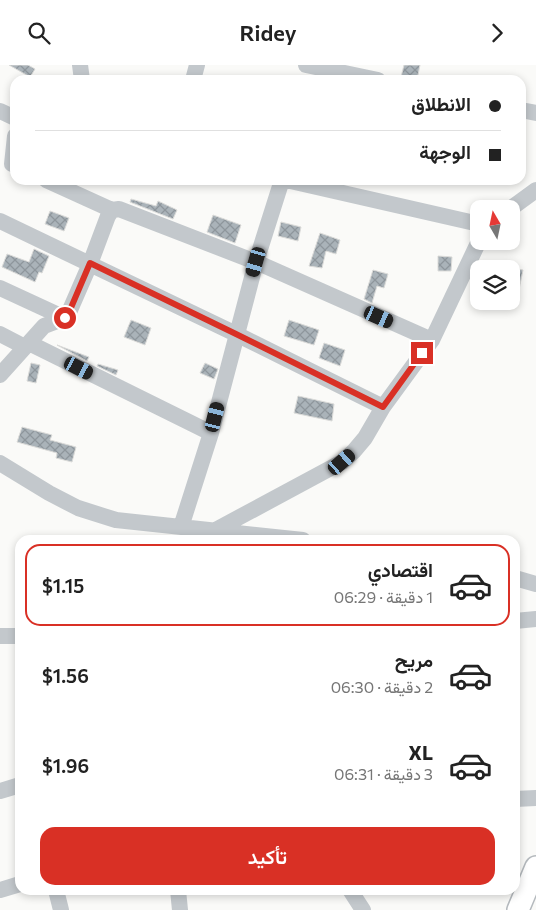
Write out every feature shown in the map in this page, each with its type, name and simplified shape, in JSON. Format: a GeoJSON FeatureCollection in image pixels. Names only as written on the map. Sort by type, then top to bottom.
{"type":"FeatureCollection","features":[{"type":"Feature","properties":{"kind":"main road"},"geometry":{"type":"LineString","coordinates":[[518,910],[536,867]]}},
{"type":"Feature","properties":{"kind":"street"},"geometry":{"type":"LineString","coordinates":[[306,65],[354,75]]}},
{"type":"Feature","properties":{"kind":"street"},"geometry":{"type":"LineString","coordinates":[[68,185],[81,188],[112,210],[119,209],[256,262],[432,340]]}},
{"type":"Feature","properties":{"kind":"street"},"geometry":{"type":"LineString","coordinates":[[181,527],[211,433],[256,262],[280,185]]}},
{"type":"Feature","properties":{"kind":"street"},"geometry":{"type":"LineString","coordinates":[[308,185],[470,222]]}},
{"type":"Feature","properties":{"kind":"street"},"geometry":{"type":"LineString","coordinates":[[520,202],[536,190]]}},
{"type":"Feature","properties":{"kind":"street"},"geometry":{"type":"LineString","coordinates":[[0,375],[44,326],[65,318],[112,210]]}},
{"type":"Feature","properties":{"kind":"street"},"geometry":{"type":"LineString","coordinates":[[0,221],[90,263],[383,407]]}},
{"type":"Feature","properties":{"kind":"street"},"geometry":{"type":"LineString","coordinates":[[208,535],[342,462],[354,451],[365,438],[383,407],[432,340],[475,250]]}},
{"type":"Feature","properties":{"kind":"street"},"geometry":{"type":"LineString","coordinates":[[0,288],[65,318]]}},
{"type":"Feature","properties":{"kind":"street"},"geometry":{"type":"LineString","coordinates":[[0,334],[27,345],[211,433]]}},
{"type":"Feature","properties":{"kind":"street"},"geometry":{"type":"LineString","coordinates":[[0,463],[48,493],[78,507],[116,520],[260,535]]}},
{"type":"Feature","properties":{"kind":"street"},"geometry":{"type":"LineString","coordinates":[[520,579],[536,584]]}},
{"type":"Feature","properties":{"kind":"street"},"geometry":{"type":"LineString","coordinates":[[520,621],[536,619]]}},
{"type":"Feature","properties":{"kind":"street"},"geometry":{"type":"LineString","coordinates":[[0,791],[15,786]]}},
{"type":"Feature","properties":{"kind":"street"},"geometry":{"type":"LineString","coordinates":[[520,799],[536,797]]}},
{"type":"Feature","properties":{"kind":"street"},"geometry":{"type":"LineString","coordinates":[[0,890],[15,886]]}},
{"type":"Feature","properties":{"kind":"street"},"geometry":{"type":"LineString","coordinates":[[57,895],[61,910]]}},
{"type":"Feature","properties":{"kind":"street"},"geometry":{"type":"LineString","coordinates":[[178,895],[180,910]]}},
{"type":"Feature","properties":{"kind":"street"},"geometry":{"type":"LineString","coordinates":[[353,895],[363,910]]}},
{"type":"Feature","properties":{"kind":"building"},"geometry":{"type":"Polygon","coordinates":[[[9,65],[28,65],[35,69],[31,75],[26,75],[9,65]]]}},
{"type":"Feature","properties":{"kind":"building"},"geometry":{"type":"Polygon","coordinates":[[[404,65],[420,65],[418,75],[402,75],[404,65]]]}},
{"type":"Feature","properties":{"kind":"building"},"geometry":{"type":"Polygon","coordinates":[[[131,199],[156,206],[158,201],[177,210],[173,219],[130,202],[131,199]]]}},
{"type":"Feature","properties":{"kind":"building"},"geometry":{"type":"Polygon","coordinates":[[[50,211],[69,218],[64,231],[45,224],[50,211]]]}},
{"type":"Feature","properties":{"kind":"building"},"geometry":{"type":"Polygon","coordinates":[[[213,215],[241,225],[235,243],[207,232],[213,215]]]}},
{"type":"Feature","properties":{"kind":"building"},"geometry":{"type":"Polygon","coordinates":[[[281,222],[301,227],[298,241],[278,236],[281,222]]]}},
{"type":"Feature","properties":{"kind":"building"},"geometry":{"type":"Polygon","coordinates":[[[320,233],[340,240],[336,254],[326,251],[322,268],[309,266],[320,233]]]}},
{"type":"Feature","properties":{"kind":"building"},"geometry":{"type":"Polygon","coordinates":[[[34,249],[49,256],[42,273],[39,272],[35,282],[2,267],[7,254],[29,262],[34,249]]]}},
{"type":"Feature","properties":{"kind":"building"},"geometry":{"type":"Polygon","coordinates":[[[438,256],[452,257],[451,271],[438,271],[438,256]]]}},
{"type":"Feature","properties":{"kind":"building"},"geometry":{"type":"Polygon","coordinates":[[[373,270],[388,274],[384,288],[377,286],[372,303],[364,299],[373,270]]]}},
{"type":"Feature","properties":{"kind":"building"},"geometry":{"type":"Polygon","coordinates":[[[520,270],[523,270],[520,285],[520,270]]]}},
{"type":"Feature","properties":{"kind":"building"},"geometry":{"type":"Polygon","coordinates":[[[131,320],[151,328],[145,345],[124,337],[131,320]]]}},
{"type":"Feature","properties":{"kind":"building"},"geometry":{"type":"Polygon","coordinates":[[[289,320],[319,330],[314,345],[284,336],[289,320]]]}},
{"type":"Feature","properties":{"kind":"building"},"geometry":{"type":"Polygon","coordinates":[[[324,343],[345,350],[340,366],[319,358],[324,343]]]}},
{"type":"Feature","properties":{"kind":"building"},"geometry":{"type":"Polygon","coordinates":[[[57,345],[89,357],[87,361],[57,345]]]}},
{"type":"Feature","properties":{"kind":"building"},"geometry":{"type":"Polygon","coordinates":[[[31,363],[40,365],[36,383],[27,381],[31,363]]]}},
{"type":"Feature","properties":{"kind":"building"},"geometry":{"type":"Polygon","coordinates":[[[205,363],[218,369],[214,379],[200,373],[205,363]]]}},
{"type":"Feature","properties":{"kind":"building"},"geometry":{"type":"Polygon","coordinates":[[[98,364],[118,370],[116,375],[97,366],[98,364]]]}},
{"type":"Feature","properties":{"kind":"building"},"geometry":{"type":"Polygon","coordinates":[[[298,396],[334,404],[332,421],[294,413],[298,396]]]}},
{"type":"Feature","properties":{"kind":"building"},"geometry":{"type":"Polygon","coordinates":[[[22,427],[52,435],[50,440],[76,447],[72,462],[56,458],[57,453],[17,442],[22,427]]]}},
{"type":"Feature","properties":{"kind":"route"},"geometry":{"type":"LineString","coordinates":[[65,318],[90,263],[383,407],[422,353]]}}]}
